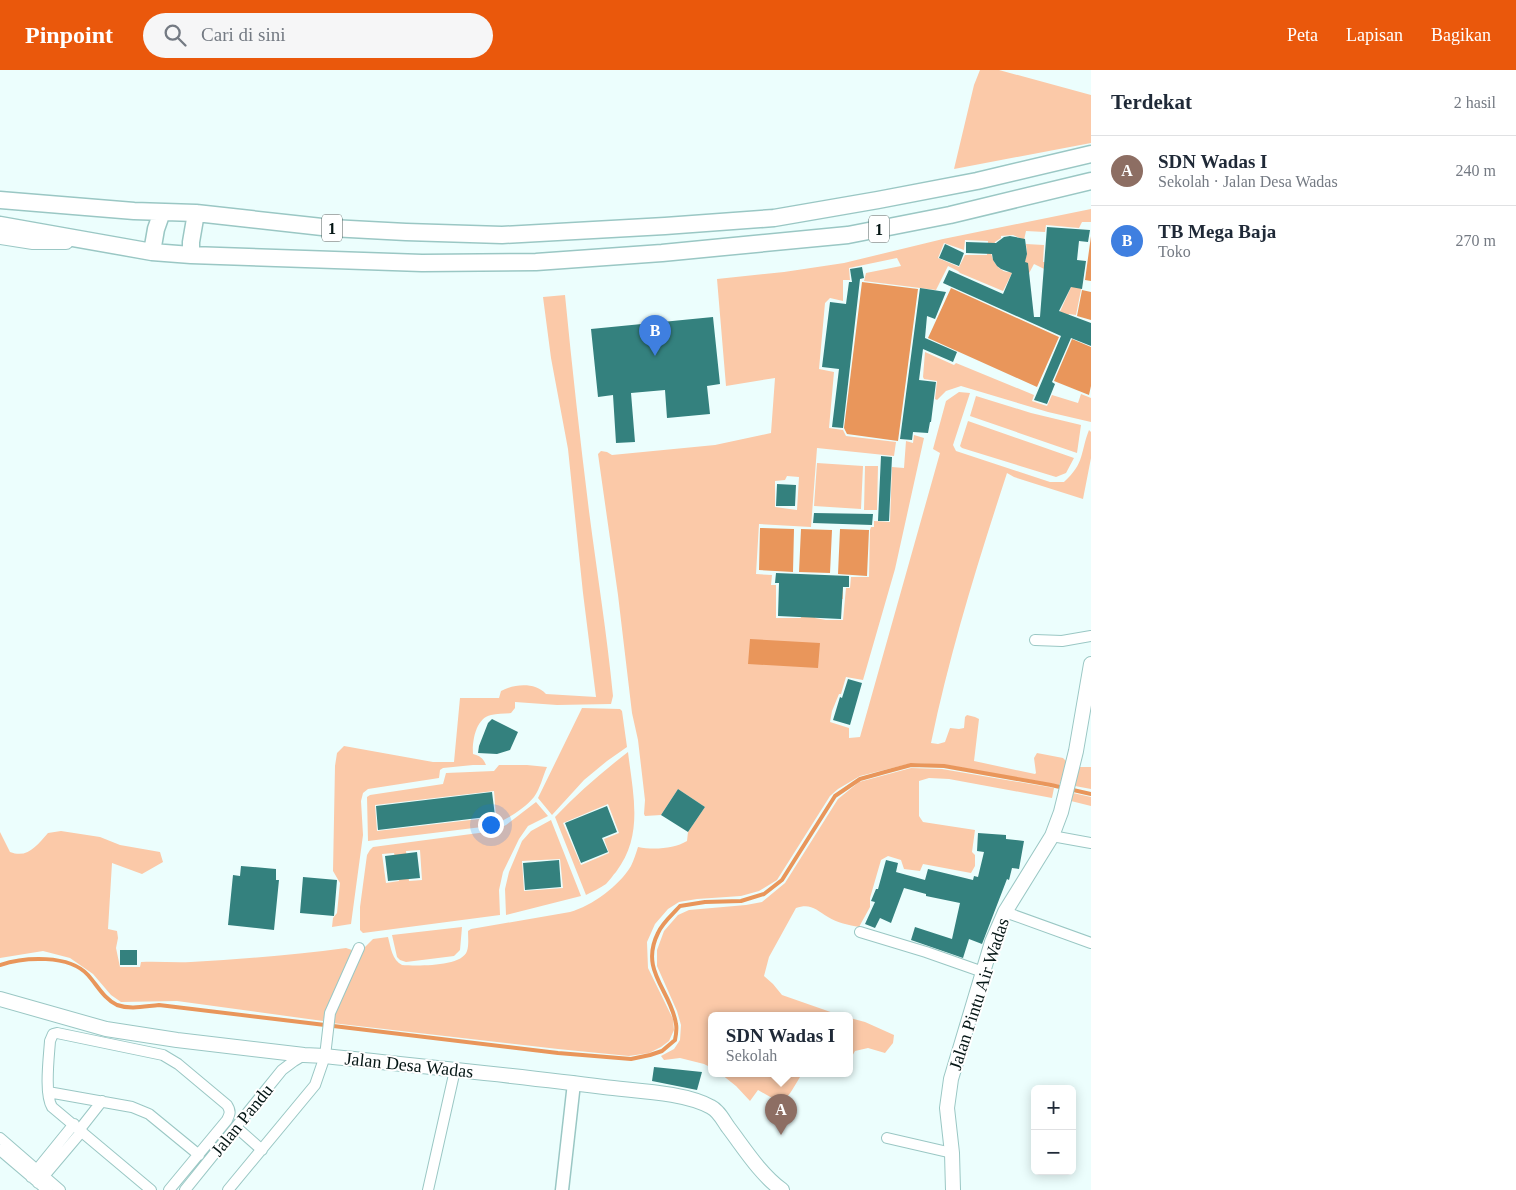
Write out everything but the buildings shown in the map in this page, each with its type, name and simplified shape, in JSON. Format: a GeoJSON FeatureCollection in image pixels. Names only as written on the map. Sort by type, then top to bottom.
{"type":"FeatureCollection","features":[{"type":"Feature","properties":{"kind":"main road","name":"1"},"geometry":{"type":"LineString","coordinates":[[0,200],[114,210],[196,213],[331,228],[502,235],[665,226],[784,216],[977,181],[1091,154]]}},
{"type":"Feature","properties":{"kind":"main road","name":"1"},"geometry":{"type":"LineString","coordinates":[[0,225],[152,252],[191,255],[422,263],[536,262],[662,253],[848,234],[950,215],[1091,181]]}},
{"type":"Feature","properties":{"kind":"main road"},"geometry":{"type":"LineString","coordinates":[[152,252],[156,229],[162,212]]}},
{"type":"Feature","properties":{"kind":"main road"},"geometry":{"type":"LineString","coordinates":[[191,255],[191,242],[196,213]]}},
{"type":"Feature","properties":{"kind":"main road"},"geometry":{"type":"LineString","coordinates":[[0,238],[33,242],[87,241]]}},
{"type":"Feature","properties":{"kind":"main road","name":"Jalan Pintu Air Wadas"},"geometry":{"type":"LineString","coordinates":[[953,1190],[952,1153],[947,1108],[948,1093],[992,942],[1005,912],[1052,836],[1069,780],[1091,664]]}},
{"type":"Feature","properties":{"kind":"main road","name":"Jalan Desa Wadas"},"geometry":{"type":"LineString","coordinates":[[0,998],[106,1029],[177,1040],[574,1083],[668,1095],[702,1103],[714,1108],[762,1171],[782,1190]]}},
{"type":"Feature","properties":{"kind":"street"},"geometry":{"type":"LineString","coordinates":[[1034,640],[1062,641],[1091,636]]}},
{"type":"Feature","properties":{"kind":"street"},"geometry":{"type":"LineString","coordinates":[[1052,836],[1091,843]]}},
{"type":"Feature","properties":{"kind":"street"},"geometry":{"type":"LineString","coordinates":[[1005,912],[1091,943]]}},
{"type":"Feature","properties":{"kind":"street"},"geometry":{"type":"LineString","coordinates":[[860,932],[983,972]]}},
{"type":"Feature","properties":{"kind":"street","name":"Jalan Pandu"},"geometry":{"type":"LineString","coordinates":[[228,1190],[315,1085],[325,1056],[329,1017],[359,948]]}},
{"type":"Feature","properties":{"kind":"street"},"geometry":{"type":"LineString","coordinates":[[151,1190],[52,1107],[49,1102],[48,1092],[50,1041],[53,1034],[57,1033],[163,1055],[178,1064],[230,1109],[227,1120],[169,1190]]}},
{"type":"Feature","properties":{"kind":"street","name":"Jalan Pandu"},"geometry":{"type":"LineString","coordinates":[[185,1190],[282,1070],[304,1055]]}},
{"type":"Feature","properties":{"kind":"street"},"geometry":{"type":"LineString","coordinates":[[428,1190],[455,1070]]}},
{"type":"Feature","properties":{"kind":"street"},"geometry":{"type":"LineString","coordinates":[[562,1190],[574,1083]]}},
{"type":"Feature","properties":{"kind":"street"},"geometry":{"type":"LineString","coordinates":[[48,1092],[132,1107],[149,1114],[199,1155]]}},
{"type":"Feature","properties":{"kind":"street"},"geometry":{"type":"LineString","coordinates":[[37,1177],[102,1101]]}},
{"type":"Feature","properties":{"kind":"street"},"geometry":{"type":"LineString","coordinates":[[236,1127],[262,1150]]}},
{"type":"Feature","properties":{"kind":"street"},"geometry":{"type":"LineString","coordinates":[[0,1138],[47,1190]]}},
{"type":"Feature","properties":{"kind":"street"},"geometry":{"type":"LineString","coordinates":[[887,1138],[952,1153]]}},
{"type":"Feature","properties":{"kind":"street"},"geometry":{"type":"LineString","coordinates":[[0,1150],[37,1177],[60,1190]]}},
{"type":"Feature","properties":{"kind":"shaded area"},"geometry":{"type":"Polygon","coordinates":[[[980,70],[999,70],[1091,95],[1091,143],[954,169],[974,85],[980,70]]]}},
{"type":"Feature","properties":{"kind":"shaded area"},"geometry":{"type":"Polygon","coordinates":[[[1091,209],[1091,222],[1082,222],[1079,228],[1046,225],[1045,232],[1026,231],[1024,240],[1013,235],[1001,236],[995,242],[991,253],[1000,269],[1013,272],[1024,263],[1027,255],[1026,244],[1044,245],[1043,262],[1062,263],[1083,280],[1076,315],[1069,314],[1066,321],[1058,316],[1073,283],[1034,264],[1027,277],[1012,273],[1003,291],[948,266],[936,290],[864,281],[866,273],[901,266],[897,258],[849,268],[850,280],[843,280],[843,301],[830,298],[825,303],[819,369],[834,372],[829,428],[843,430],[846,436],[896,442],[894,456],[817,448],[811,527],[759,524],[756,574],[772,575],[771,585],[776,585],[776,618],[801,618],[802,596],[779,595],[779,586],[843,588],[843,599],[816,598],[815,618],[843,620],[846,588],[850,588],[851,577],[869,577],[871,527],[874,527],[874,521],[890,522],[892,467],[904,468],[906,441],[913,443],[914,435],[924,438],[895,569],[863,680],[846,677],[841,694],[839,694],[832,711],[830,722],[849,728],[849,738],[860,737],[940,453],[933,449],[946,401],[959,392],[970,393],[953,445],[956,451],[1050,482],[1064,482],[1076,469],[1089,430],[1091,432],[1091,458],[1083,499],[1014,477],[1007,473],[975,573],[931,743],[945,742],[950,728],[964,728],[967,715],[975,717],[979,719],[974,761],[1035,774],[1034,758],[1037,753],[1063,758],[1067,762],[1065,773],[1059,785],[947,765],[912,763],[860,776],[838,789],[830,796],[777,880],[759,891],[741,896],[679,902],[668,909],[655,924],[647,942],[648,968],[673,1019],[674,1030],[669,1041],[649,1053],[629,1056],[332,1023],[338,1002],[365,947],[373,939],[388,937],[394,957],[402,965],[448,963],[457,960],[467,951],[468,931],[471,929],[578,909],[596,900],[620,881],[631,866],[638,847],[663,848],[676,846],[687,841],[688,832],[705,807],[678,789],[661,815],[645,816],[644,814],[645,800],[638,740],[632,713],[598,454],[601,451],[612,455],[715,445],[771,433],[775,378],[726,386],[717,279],[844,263],[943,239],[1091,209]],[[965,240],[964,250],[944,243],[938,258],[959,267],[965,255],[987,255],[988,241],[965,240]],[[787,476],[785,480],[775,481],[775,507],[797,510],[799,477],[787,476]]]}},
{"type":"Feature","properties":{"kind":"shaded area"},"geometry":{"type":"Polygon","coordinates":[[[1091,236],[1091,281],[1085,280],[1091,236]]]}},
{"type":"Feature","properties":{"kind":"shaded area"},"geometry":{"type":"Polygon","coordinates":[[[862,282],[918,289],[898,441],[847,434],[844,428],[862,282]]]}},
{"type":"Feature","properties":{"kind":"shaded area"},"geometry":{"type":"Polygon","coordinates":[[[951,288],[1059,337],[1037,387],[928,338],[951,288]]]}},
{"type":"Feature","properties":{"kind":"shaded area"},"geometry":{"type":"Polygon","coordinates":[[[1082,290],[1091,292],[1091,320],[1077,316],[1082,290]]]}},
{"type":"Feature","properties":{"kind":"shaded area"},"geometry":{"type":"Polygon","coordinates":[[[565,295],[586,484],[611,673],[613,696],[611,704],[557,705],[515,702],[515,708],[511,713],[491,715],[478,725],[474,737],[473,754],[481,758],[486,765],[443,768],[440,770],[439,778],[368,789],[363,793],[361,801],[363,835],[351,924],[332,927],[333,918],[337,913],[340,883],[333,871],[335,766],[337,753],[344,746],[433,762],[454,762],[460,698],[499,698],[501,691],[524,685],[536,687],[546,694],[596,697],[568,449],[551,358],[543,297],[565,295]]]}},
{"type":"Feature","properties":{"kind":"shaded area"},"geometry":{"type":"Polygon","coordinates":[[[1072,339],[1091,347],[1091,386],[1089,395],[1054,381],[1072,339]]]}},
{"type":"Feature","properties":{"kind":"shaded area"},"geometry":{"type":"Polygon","coordinates":[[[925,352],[1034,395],[1032,401],[1047,406],[1052,395],[1078,403],[1081,394],[1091,398],[1091,422],[1048,412],[961,386],[946,391],[937,400],[935,399],[937,381],[924,379],[923,377],[925,352]]]}},
{"type":"Feature","properties":{"kind":"shaded area"},"geometry":{"type":"Polygon","coordinates":[[[976,396],[1031,413],[1081,425],[1077,453],[970,416],[976,396]]]}},
{"type":"Feature","properties":{"kind":"shaded area"},"geometry":{"type":"Polygon","coordinates":[[[968,421],[1074,458],[1066,473],[1056,477],[962,448],[960,446],[968,421]]]}},
{"type":"Feature","properties":{"kind":"shaded area"},"geometry":{"type":"Polygon","coordinates":[[[817,463],[863,466],[861,509],[814,506],[817,463]]]}},
{"type":"Feature","properties":{"kind":"shaded area"},"geometry":{"type":"Polygon","coordinates":[[[865,466],[878,466],[877,510],[864,510],[865,466]]]}},
{"type":"Feature","properties":{"kind":"shaded area"},"geometry":{"type":"Polygon","coordinates":[[[760,528],[794,529],[793,572],[759,570],[760,528]]]}},
{"type":"Feature","properties":{"kind":"shaded area"},"geometry":{"type":"Polygon","coordinates":[[[801,529],[832,530],[830,573],[799,572],[801,529]]]}},
{"type":"Feature","properties":{"kind":"shaded area"},"geometry":{"type":"Polygon","coordinates":[[[840,529],[869,530],[867,576],[838,574],[840,529]]]}},
{"type":"Feature","properties":{"kind":"shaded area"},"geometry":{"type":"Polygon","coordinates":[[[750,639],[820,643],[818,668],[748,664],[750,639]]]}},
{"type":"Feature","properties":{"kind":"shaded area"},"geometry":{"type":"Polygon","coordinates":[[[582,708],[620,709],[622,711],[627,747],[584,780],[552,815],[538,798],[582,708]]]}},
{"type":"Feature","properties":{"kind":"shaded area"},"geometry":{"type":"Polygon","coordinates":[[[628,752],[634,799],[633,829],[630,844],[625,858],[606,884],[586,895],[555,817],[581,791],[628,752]],[[608,804],[563,823],[581,865],[609,853],[604,839],[619,833],[608,804]]]}},
{"type":"Feature","properties":{"kind":"shaded area"},"geometry":{"type":"Polygon","coordinates":[[[499,765],[547,767],[540,786],[530,802],[496,824],[368,841],[367,797],[370,795],[443,784],[446,773],[494,771],[499,765]],[[494,791],[375,805],[377,831],[496,817],[494,791]]]}},
{"type":"Feature","properties":{"kind":"shaded area"},"geometry":{"type":"Polygon","coordinates":[[[1079,767],[1091,767],[1091,789],[1075,786],[1079,767]]]}},
{"type":"Feature","properties":{"kind":"shaded area"},"geometry":{"type":"Polygon","coordinates":[[[911,768],[942,769],[1054,788],[1052,798],[949,779],[929,778],[919,781],[919,816],[923,822],[975,830],[972,852],[975,855],[975,866],[971,873],[923,864],[920,871],[904,869],[901,860],[888,856],[881,860],[870,898],[870,907],[859,927],[835,921],[810,907],[796,908],[769,957],[764,976],[782,995],[831,1012],[708,1012],[708,1066],[680,1058],[664,1060],[661,1056],[674,1049],[680,1040],[681,1025],[677,1011],[657,966],[657,950],[664,931],[678,915],[689,910],[762,902],[785,883],[838,799],[859,782],[911,768]]]}},
{"type":"Feature","properties":{"kind":"shaded area"},"geometry":{"type":"Polygon","coordinates":[[[1073,793],[1091,797],[1091,806],[1071,801],[1073,793]]]}},
{"type":"Feature","properties":{"kind":"shaded area"},"geometry":{"type":"Polygon","coordinates":[[[536,802],[548,816],[528,826],[519,839],[503,872],[499,890],[500,915],[363,933],[360,930],[360,907],[367,855],[373,847],[494,831],[506,825],[536,802]],[[420,850],[406,851],[407,860],[396,861],[394,853],[382,854],[386,883],[399,881],[398,874],[408,873],[409,881],[422,880],[420,850]]]}},
{"type":"Feature","properties":{"kind":"shaded area"},"geometry":{"type":"Polygon","coordinates":[[[551,820],[581,896],[506,915],[505,889],[509,872],[522,841],[531,831],[551,820]],[[560,859],[522,861],[524,891],[563,888],[560,859]]]}},
{"type":"Feature","properties":{"kind":"shaded area"},"geometry":{"type":"Polygon","coordinates":[[[61,831],[100,837],[120,845],[160,852],[163,862],[142,874],[112,863],[108,929],[117,931],[116,948],[120,967],[140,967],[141,962],[191,962],[346,948],[352,950],[323,1021],[177,1001],[121,1002],[111,995],[93,974],[70,958],[43,951],[0,958],[0,832],[10,852],[22,854],[32,850],[48,833],[61,831]]]}},
{"type":"Feature","properties":{"kind":"shaded area"},"geometry":{"type":"Polygon","coordinates":[[[462,927],[460,950],[454,956],[406,962],[397,957],[392,935],[462,927]]]}},
{"type":"Feature","properties":{"kind":"shaded area"},"geometry":{"type":"Polygon","coordinates":[[[853,1019],[894,1035],[893,1043],[885,1053],[868,1048],[855,1051],[853,1055],[853,1019]]]}},
{"type":"Feature","properties":{"kind":"shaded area"},"geometry":{"type":"Polygon","coordinates":[[[725,1077],[800,1077],[781,1103],[758,1090],[750,1101],[725,1077]]]}},
{"type":"Feature","properties":{"kind":"waterway"},"geometry":{"type":"LineString","coordinates":[[0,965],[33,959],[58,960],[70,963],[88,975],[108,999],[117,1005],[128,1007],[159,1005],[558,1053],[631,1059],[662,1051],[675,1040],[676,1026],[673,1012],[654,970],[652,958],[653,946],[665,922],[680,906],[705,902],[741,901],[764,894],[782,880],[835,796],[860,779],[911,765],[944,766],[1091,794]]}},
{"type":"Feature","properties":{"kind":"place","name":"TB Mega Baja"},"geometry":{"type":"Point","coordinates":[655,356]}},
{"type":"Feature","properties":{"kind":"place","name":"SDN Wadas I"},"geometry":{"type":"Point","coordinates":[781,1135]}}]}
